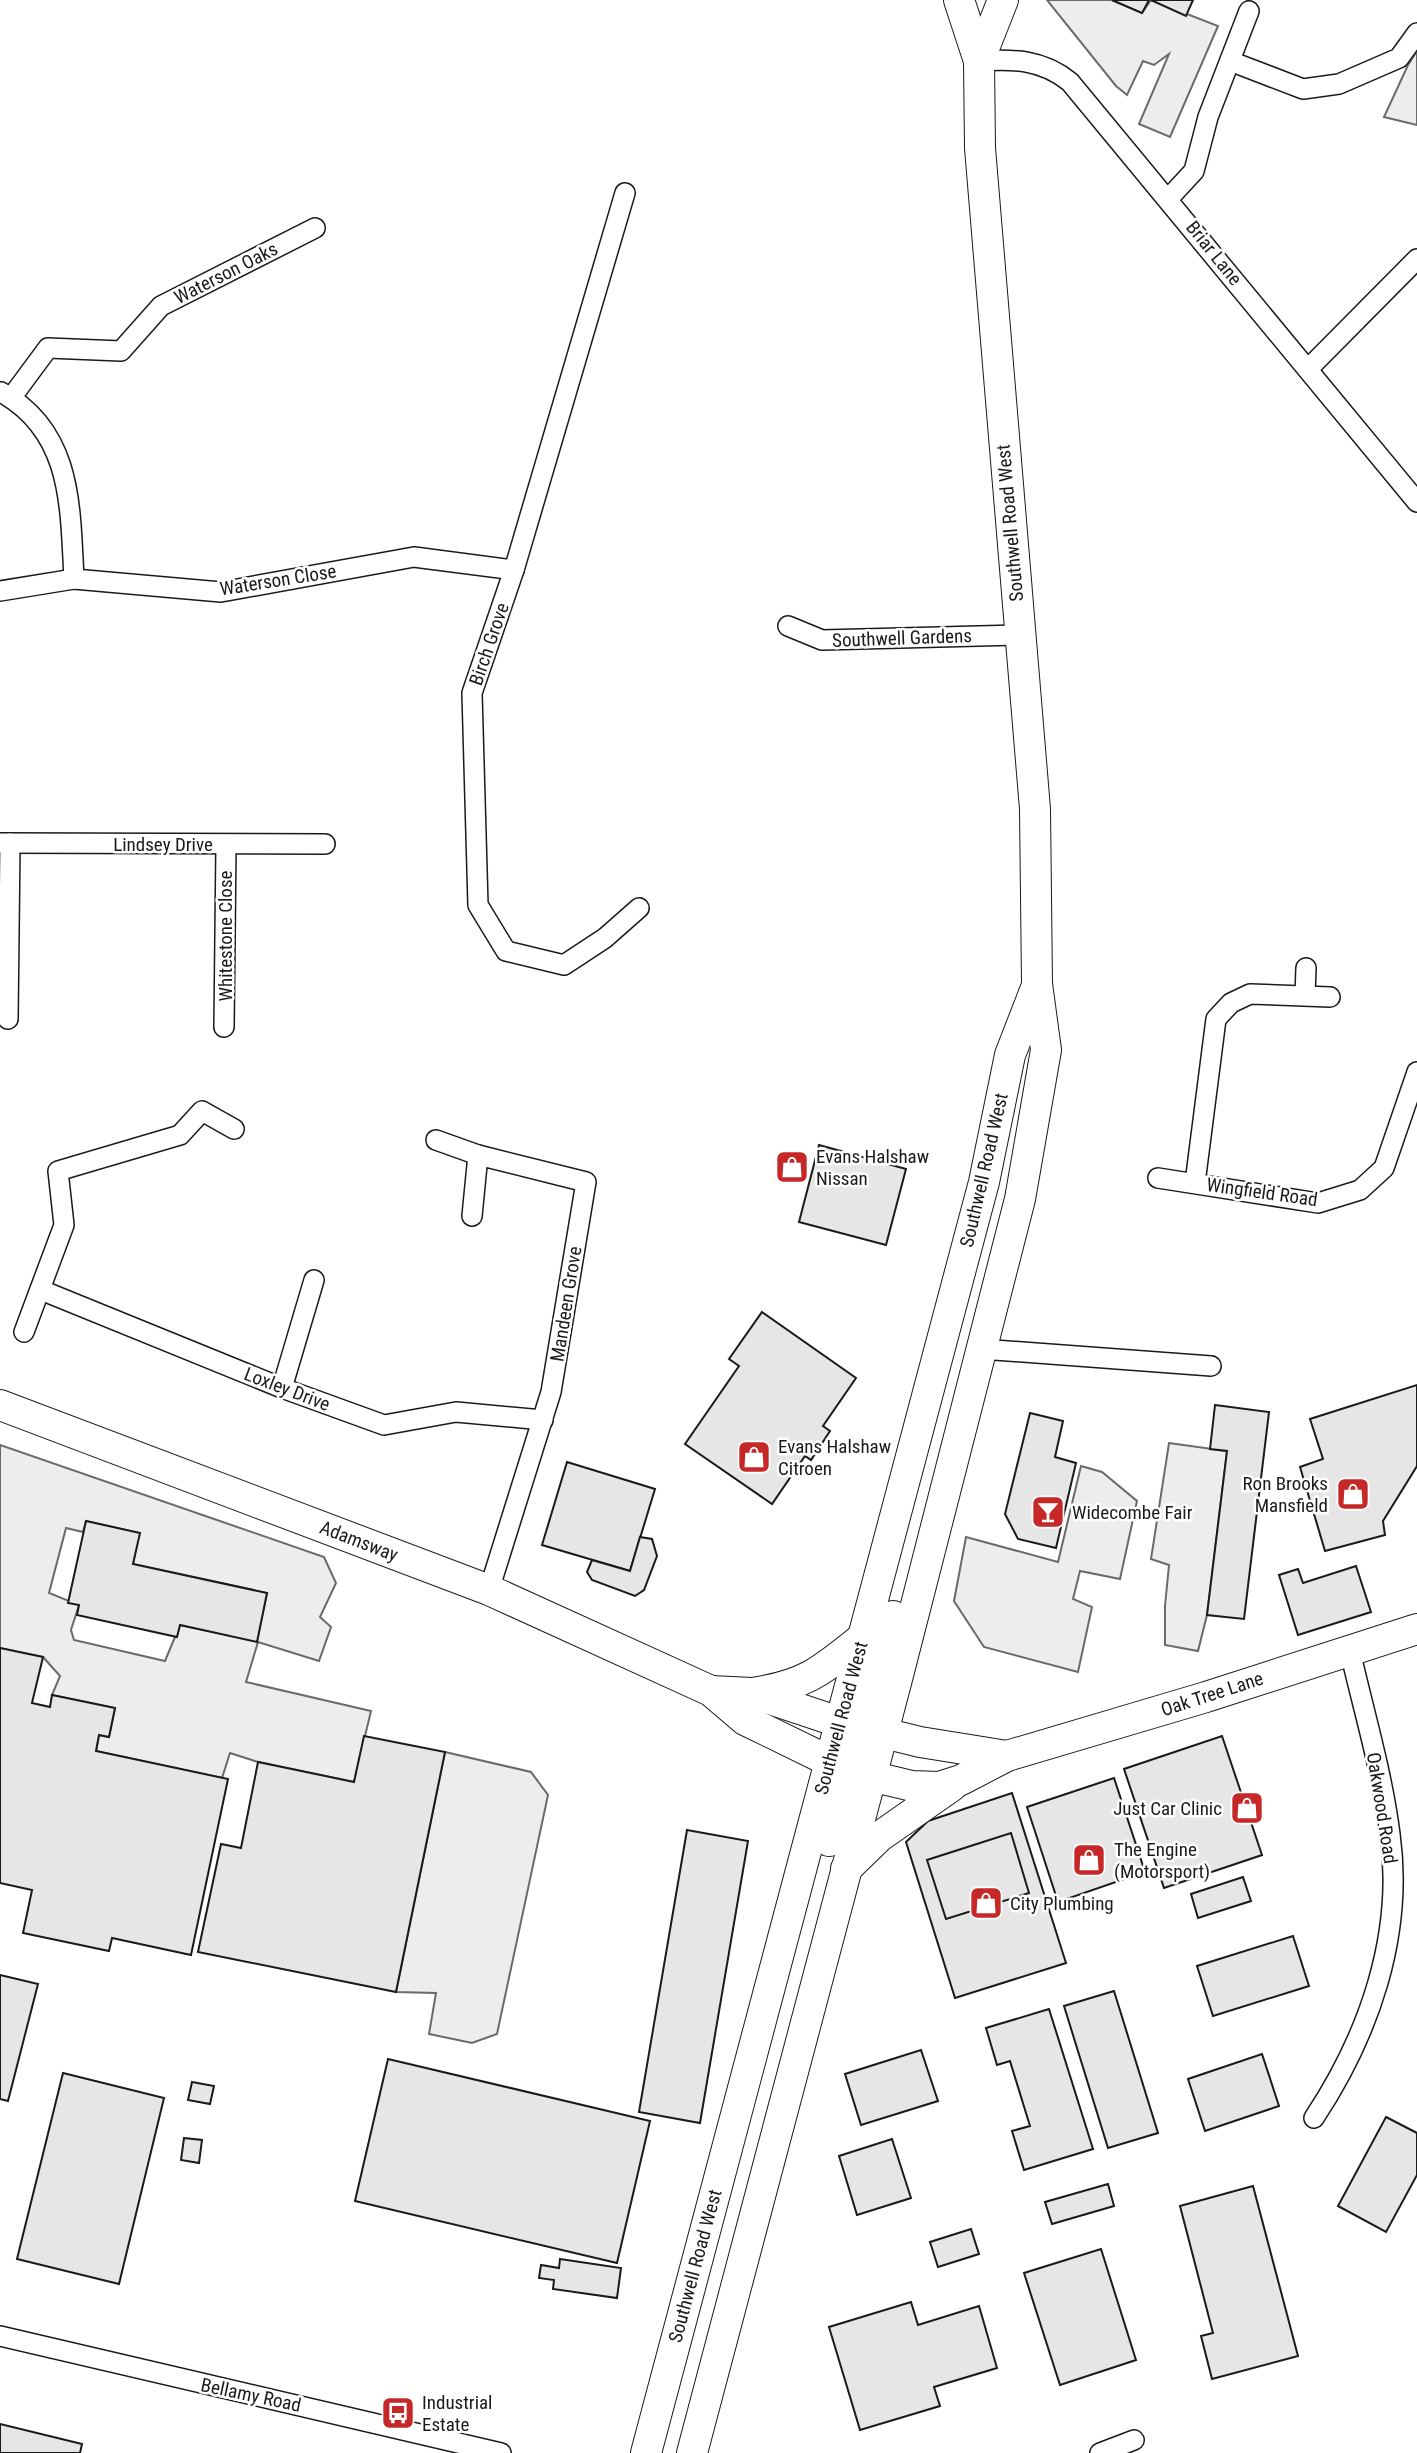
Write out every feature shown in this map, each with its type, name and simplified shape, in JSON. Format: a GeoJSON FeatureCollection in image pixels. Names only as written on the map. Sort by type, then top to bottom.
{"type":"FeatureCollection","features":[{"type":"Feature","properties":{"kind":"main road","name":"Southwell Road West"},"geometry":{"type":"LineString","coordinates":[[646,2453],[769,1994],[850,1769],[861,1727],[935,1531],[1020,1199],[1046,1050],[1037,984],[1035,809],[980,148],[979,61],[959,0]]}},
{"type":"Feature","properties":{"kind":"main road","name":"Southwell Road West"},"geometry":{"type":"LineString","coordinates":[[979,61],[1003,0]]}},
{"type":"Feature","properties":{"kind":"main road","name":"Southwell Road West"},"geometry":{"type":"LineString","coordinates":[[861,1727],[862,1638],[984,1182],[1010,1055],[1037,984]]}},
{"type":"Feature","properties":{"kind":"main road","name":"Adamsway"},"geometry":{"type":"LineString","coordinates":[[0,1405],[489,1590],[711,1691],[745,1720],[850,1769]]}},
{"type":"Feature","properties":{"kind":"main road","name":"Oak Tree Lane"},"geometry":{"type":"LineString","coordinates":[[850,1769],[922,1788],[961,1780],[1007,1756],[1417,1629]]}},
{"type":"Feature","properties":{"kind":"main road"},"geometry":{"type":"LineString","coordinates":[[752,1693],[784,1688],[808,1679],[862,1638]]}},
{"type":"Feature","properties":{"kind":"main road","name":"Adamsway"},"geometry":{"type":"LineString","coordinates":[[711,1691],[752,1693],[861,1727]]}},
{"type":"Feature","properties":{"kind":"main road"},"geometry":{"type":"LineString","coordinates":[[850,1769],[843,1754],[861,1727]]}},
{"type":"Feature","properties":{"kind":"main road","name":"Oak Tree Lane"},"geometry":{"type":"LineString","coordinates":[[861,1727],[920,1742],[1007,1756]]}},
{"type":"Feature","properties":{"kind":"main road","name":"Southwell Road West"},"geometry":{"type":"LineString","coordinates":[[692,2453],[846,1870],[850,1769]]}},
{"type":"Feature","properties":{"kind":"main road"},"geometry":{"type":"LineString","coordinates":[[846,1870],[887,1831],[961,1780]]}},
{"type":"Feature","properties":{"kind":"street"},"geometry":{"type":"LineString","coordinates":[[1169,198],[1194,171],[1208,117],[1249,11]]}},
{"type":"Feature","properties":{"kind":"street"},"geometry":{"type":"LineString","coordinates":[[1230,61],[1303,89],[1339,85],[1399,58],[1417,33]]}},
{"type":"Feature","properties":{"kind":"street","name":"Briar Lane"},"geometry":{"type":"LineString","coordinates":[[979,61],[1025,61],[1059,72],[1169,198],[1417,502]]}},
{"type":"Feature","properties":{"kind":"street","name":"Birch Grove"},"geometry":{"type":"LineString","coordinates":[[625,193],[514,570],[472,693],[478,905],[506,951],[564,965],[605,938],[639,908]]}},
{"type":"Feature","properties":{"kind":"street","name":"Waterson Oaks"},"geometry":{"type":"LineString","coordinates":[[6,395],[48,348],[121,351],[161,306],[314,228]]}},
{"type":"Feature","properties":{"kind":"street"},"geometry":{"type":"LineString","coordinates":[[1308,369],[1417,259]]}},
{"type":"Feature","properties":{"kind":"street"},"geometry":{"type":"LineString","coordinates":[[6,395],[52,439],[69,488],[74,579]]}},
{"type":"Feature","properties":{"kind":"street","name":"Waterson Close"},"geometry":{"type":"LineString","coordinates":[[0,591],[74,579],[221,592],[414,557],[514,570]]}},
{"type":"Feature","properties":{"kind":"street","name":"Southwell Gardens"},"geometry":{"type":"LineString","coordinates":[[788,626],[822,640],[1019,635]]}},
{"type":"Feature","properties":{"kind":"street"},"geometry":{"type":"LineString","coordinates":[[5,843],[8,1019]]}},
{"type":"Feature","properties":{"kind":"street","name":"Lindsey Drive"},"geometry":{"type":"LineString","coordinates":[[5,843],[325,844]]}},
{"type":"Feature","properties":{"kind":"street","name":"Whitestone Close"},"geometry":{"type":"LineString","coordinates":[[224,1027],[226,845]]}},
{"type":"Feature","properties":{"kind":"street"},"geometry":{"type":"LineString","coordinates":[[1305,995],[1306,968]]}},
{"type":"Feature","properties":{"kind":"street","name":"Wingfield Road"},"geometry":{"type":"LineString","coordinates":[[1195,1183],[1216,1019],[1231,1003],[1250,994],[1330,997]]}},
{"type":"Feature","properties":{"kind":"street","name":"Wingfield Road"},"geometry":{"type":"LineString","coordinates":[[1158,1178],[1318,1203],[1360,1190],[1384,1168],[1416,1081]]}},
{"type":"Feature","properties":{"kind":"street"},"geometry":{"type":"LineString","coordinates":[[24,1332],[64,1225],[58,1171],[180,1135],[202,1111],[234,1129]]}},
{"type":"Feature","properties":{"kind":"street"},"geometry":{"type":"LineString","coordinates":[[436,1140],[478,1155],[472,1216]]}},
{"type":"Feature","properties":{"kind":"street","name":"Mandeen Grove"},"geometry":{"type":"LineString","coordinates":[[478,1155],[586,1182],[551,1392],[489,1590]]}},
{"type":"Feature","properties":{"kind":"street"},"geometry":{"type":"LineString","coordinates":[[282,1388],[314,1280]]}},
{"type":"Feature","properties":{"kind":"street","name":"Loxley Drive"},"geometry":{"type":"LineString","coordinates":[[41,1290],[282,1388],[384,1425],[456,1412],[544,1420]]}},
{"type":"Feature","properties":{"kind":"street"},"geometry":{"type":"LineString","coordinates":[[981,1349],[1211,1366]]}},
{"type":"Feature","properties":{"kind":"street","name":"Oakwood Road"},"geometry":{"type":"LineString","coordinates":[[1314,2118],[1338,2081],[1359,2037],[1384,1966],[1392,1907],[1391,1837],[1381,1780],[1350,1651]]}},
{"type":"Feature","properties":{"kind":"street","name":"Bellamy Road"},"geometry":{"type":"LineString","coordinates":[[0,2336],[501,2453]]}},
{"type":"Feature","properties":{"kind":"street"},"geometry":{"type":"LineString","coordinates":[[1100,2453],[1134,2441]]}},
{"type":"Feature","properties":{"kind":"shaded area"},"geometry":{"type":"Polygon","coordinates":[[[1047,0],[1112,0],[1142,13],[1151,0],[1218,26],[1170,137],[1139,124],[1169,54],[1154,65],[1143,61],[1127,95],[1116,86],[1047,0]]]}},
{"type":"Feature","properties":{"kind":"shaded area"},"geometry":{"type":"Polygon","coordinates":[[[1417,51],[1417,125],[1384,117],[1417,51]]]}},
{"type":"Feature","properties":{"kind":"shaded area"},"geometry":{"type":"Polygon","coordinates":[[[1169,1443],[1227,1451],[1207,1615],[1198,1651],[1165,1645],[1169,1565],[1151,1559],[1169,1443]]]}},
{"type":"Feature","properties":{"kind":"shaded area"},"geometry":{"type":"Polygon","coordinates":[[[0,1445],[324,1557],[336,1583],[320,1617],[331,1627],[319,1661],[258,1642],[246,1682],[371,1711],[354,1782],[258,1762],[230,1753],[222,1778],[96,1751],[99,1735],[109,1737],[115,1708],[52,1695],[60,1676],[43,1657],[0,1648],[0,1445]],[[86,1521],[83,1532],[66,1528],[49,1593],[79,1605],[71,1630],[74,1640],[165,1661],[180,1625],[257,1641],[267,1593],[133,1564],[139,1533],[86,1521]]]}},
{"type":"Feature","properties":{"kind":"shaded area"},"geometry":{"type":"Polygon","coordinates":[[[1081,1466],[1102,1472],[1137,1501],[1120,1579],[1080,1571],[1073,1599],[1092,1607],[1078,1672],[984,1647],[954,1601],[966,1537],[1058,1562],[1081,1466]]]}},
{"type":"Feature","properties":{"kind":"shaded area"},"geometry":{"type":"Polygon","coordinates":[[[445,1752],[531,1772],[548,1795],[497,2034],[472,2043],[429,2034],[436,1993],[396,1992],[445,1752]]]}},
{"type":"Feature","properties":{"kind":"building"},"geometry":{"type":"Polygon","coordinates":[[[1112,0],[1149,0],[1142,13],[1112,0]]]}},
{"type":"Feature","properties":{"kind":"building"},"geometry":{"type":"Polygon","coordinates":[[[1151,0],[1193,0],[1186,16],[1151,0]]]}},
{"type":"Feature","properties":{"kind":"building"},"geometry":{"type":"Polygon","coordinates":[[[819,1145],[906,1169],[886,1245],[799,1222],[819,1145]]]}},
{"type":"Feature","properties":{"kind":"building"},"geometry":{"type":"Polygon","coordinates":[[[762,1312],[856,1378],[823,1426],[830,1431],[811,1460],[805,1456],[772,1504],[685,1444],[739,1366],[729,1359],[762,1312]]]}},
{"type":"Feature","properties":{"kind":"building","name":"Ron Brooks Mansfield"},"geometry":{"type":"Polygon","coordinates":[[[1417,1385],[1417,1466],[1383,1521],[1385,1535],[1325,1551],[1300,1467],[1323,1459],[1310,1419],[1417,1385]]]}},
{"type":"Feature","properties":{"kind":"building"},"geometry":{"type":"Polygon","coordinates":[[[1215,1405],[1269,1412],[1244,1619],[1207,1615],[1227,1451],[1210,1449],[1215,1405]]]}},
{"type":"Feature","properties":{"kind":"building"},"geometry":{"type":"Polygon","coordinates":[[[1030,1413],[1063,1421],[1055,1457],[1076,1463],[1056,1548],[1018,1539],[1005,1514],[1030,1413]]]}},
{"type":"Feature","properties":{"kind":"building"},"geometry":{"type":"Polygon","coordinates":[[[567,1462],[655,1489],[630,1571],[542,1545],[567,1462]]]}},
{"type":"Feature","properties":{"kind":"building"},"geometry":{"type":"Polygon","coordinates":[[[86,1521],[140,1533],[133,1564],[267,1593],[257,1642],[180,1625],[177,1637],[77,1615],[79,1605],[68,1603],[86,1521]]]}},
{"type":"Feature","properties":{"kind":"building"},"geometry":{"type":"Polygon","coordinates":[[[640,1537],[652,1539],[657,1556],[644,1590],[635,1596],[592,1580],[587,1572],[592,1560],[630,1571],[640,1537]]]}},
{"type":"Feature","properties":{"kind":"building"},"geometry":{"type":"Polygon","coordinates":[[[1356,1566],[1371,1612],[1298,1635],[1279,1575],[1298,1569],[1303,1583],[1356,1566]]]}},
{"type":"Feature","properties":{"kind":"building"},"geometry":{"type":"Polygon","coordinates":[[[0,1648],[43,1657],[32,1703],[50,1707],[52,1695],[115,1708],[109,1737],[99,1735],[96,1751],[228,1779],[191,1955],[112,1938],[109,1951],[23,1933],[32,1890],[0,1883],[0,1648]]]}},
{"type":"Feature","properties":{"kind":"building"},"geometry":{"type":"Polygon","coordinates":[[[364,1736],[445,1752],[396,1992],[198,1952],[221,1844],[241,1848],[258,1762],[354,1782],[364,1736]]]}},
{"type":"Feature","properties":{"kind":"building"},"geometry":{"type":"Polygon","coordinates":[[[1222,1736],[1262,1855],[1164,1888],[1124,1769],[1222,1736]]]}},
{"type":"Feature","properties":{"kind":"building"},"geometry":{"type":"Polygon","coordinates":[[[1114,1778],[1145,1872],[1058,1902],[1027,1807],[1114,1778]]]}},
{"type":"Feature","properties":{"kind":"building","name":"City Plumbing"},"geometry":{"type":"Polygon","coordinates":[[[1012,1793],[1066,1963],[955,1998],[906,1842],[928,1821],[1012,1793]]]}},
{"type":"Feature","properties":{"kind":"building"},"geometry":{"type":"Polygon","coordinates":[[[687,1830],[748,1841],[700,2123],[639,2112],[687,1830]]]}},
{"type":"Feature","properties":{"kind":"building"},"geometry":{"type":"Polygon","coordinates":[[[1011,1833],[1029,1893],[946,1919],[927,1860],[1011,1833]]]}},
{"type":"Feature","properties":{"kind":"building"},"geometry":{"type":"Polygon","coordinates":[[[1243,1877],[1251,1901],[1198,1918],[1191,1894],[1243,1877]]]}},
{"type":"Feature","properties":{"kind":"building"},"geometry":{"type":"Polygon","coordinates":[[[1293,1936],[1309,1986],[1213,2016],[1197,1966],[1293,1936]]]}},
{"type":"Feature","properties":{"kind":"building"},"geometry":{"type":"Polygon","coordinates":[[[0,1975],[38,1984],[8,2101],[0,2099],[0,1975]]]}},
{"type":"Feature","properties":{"kind":"building"},"geometry":{"type":"Polygon","coordinates":[[[1114,1991],[1158,2133],[1108,2148],[1064,2006],[1114,1991]]]}},
{"type":"Feature","properties":{"kind":"building"},"geometry":{"type":"Polygon","coordinates":[[[1049,2009],[1093,2149],[1024,2170],[1012,2131],[1030,2126],[1010,2061],[997,2065],[986,2028],[1049,2009]]]}},
{"type":"Feature","properties":{"kind":"building"},"geometry":{"type":"Polygon","coordinates":[[[921,2050],[938,2101],[861,2125],[845,2074],[921,2050]]]}},
{"type":"Feature","properties":{"kind":"building"},"geometry":{"type":"Polygon","coordinates":[[[1262,2054],[1279,2106],[1205,2131],[1188,2079],[1262,2054]]]}},
{"type":"Feature","properties":{"kind":"building"},"geometry":{"type":"Polygon","coordinates":[[[388,2059],[650,2121],[617,2263],[355,2201],[388,2059]]]}},
{"type":"Feature","properties":{"kind":"building"},"geometry":{"type":"Polygon","coordinates":[[[63,2073],[164,2098],[119,2284],[17,2259],[63,2073]]]}},
{"type":"Feature","properties":{"kind":"building"},"geometry":{"type":"Polygon","coordinates":[[[192,2082],[214,2086],[210,2104],[188,2100],[192,2082]]]}},
{"type":"Feature","properties":{"kind":"building"},"geometry":{"type":"Polygon","coordinates":[[[1386,2117],[1417,2133],[1417,2175],[1386,2232],[1338,2206],[1386,2117]]]}},
{"type":"Feature","properties":{"kind":"building"},"geometry":{"type":"Polygon","coordinates":[[[184,2138],[202,2140],[199,2163],[181,2160],[184,2138]]]}},
{"type":"Feature","properties":{"kind":"building"},"geometry":{"type":"Polygon","coordinates":[[[892,2139],[911,2198],[857,2215],[839,2156],[892,2139]]]}},
{"type":"Feature","properties":{"kind":"building"},"geometry":{"type":"Polygon","coordinates":[[[1108,2184],[1114,2206],[1052,2224],[1045,2202],[1108,2184]]]}},
{"type":"Feature","properties":{"kind":"building"},"geometry":{"type":"Polygon","coordinates":[[[1253,2186],[1298,2356],[1212,2379],[1201,2336],[1213,2333],[1180,2206],[1253,2186]]]}},
{"type":"Feature","properties":{"kind":"building"},"geometry":{"type":"Polygon","coordinates":[[[971,2229],[979,2254],[938,2267],[930,2242],[971,2229]]]}},
{"type":"Feature","properties":{"kind":"building"},"geometry":{"type":"Polygon","coordinates":[[[1101,2249],[1136,2360],[1060,2385],[1024,2273],[1101,2249]]]}},
{"type":"Feature","properties":{"kind":"building"},"geometry":{"type":"Polygon","coordinates":[[[560,2259],[621,2268],[617,2298],[553,2289],[554,2280],[539,2278],[541,2265],[559,2268],[560,2259]]]}},
{"type":"Feature","properties":{"kind":"building"},"geometry":{"type":"Polygon","coordinates":[[[911,2302],[918,2325],[979,2306],[997,2368],[934,2387],[940,2406],[860,2430],[829,2327],[911,2302]]]}},
{"type":"Feature","properties":{"kind":"building"},"geometry":{"type":"Polygon","coordinates":[[[0,2424],[82,2444],[80,2453],[0,2453],[0,2424]]]}},
{"type":"Feature","properties":{"kind":"place","name":"Evans Halshaw Nissan"},"geometry":{"type":"Point","coordinates":[792,1167]}},
{"type":"Feature","properties":{"kind":"place","name":"Evans Halshaw Citroen"},"geometry":{"type":"Point","coordinates":[754,1457]}},
{"type":"Feature","properties":{"kind":"place","name":"Ron Brooks Mansfield"},"geometry":{"type":"Point","coordinates":[1353,1494]}},
{"type":"Feature","properties":{"kind":"place","name":"Widecombe Fair"},"geometry":{"type":"Point","coordinates":[1048,1512]}},
{"type":"Feature","properties":{"kind":"place","name":"Just Car Clinic"},"geometry":{"type":"Point","coordinates":[1247,1808]}},
{"type":"Feature","properties":{"kind":"place","name":"The Engine (Motorsport)"},"geometry":{"type":"Point","coordinates":[1089,1860]}},
{"type":"Feature","properties":{"kind":"place","name":"City Plumbing"},"geometry":{"type":"Point","coordinates":[986,1903]}},
{"type":"Feature","properties":{"kind":"place","name":"Industrial Estate"},"geometry":{"type":"Point","coordinates":[398,2413]}}]}
